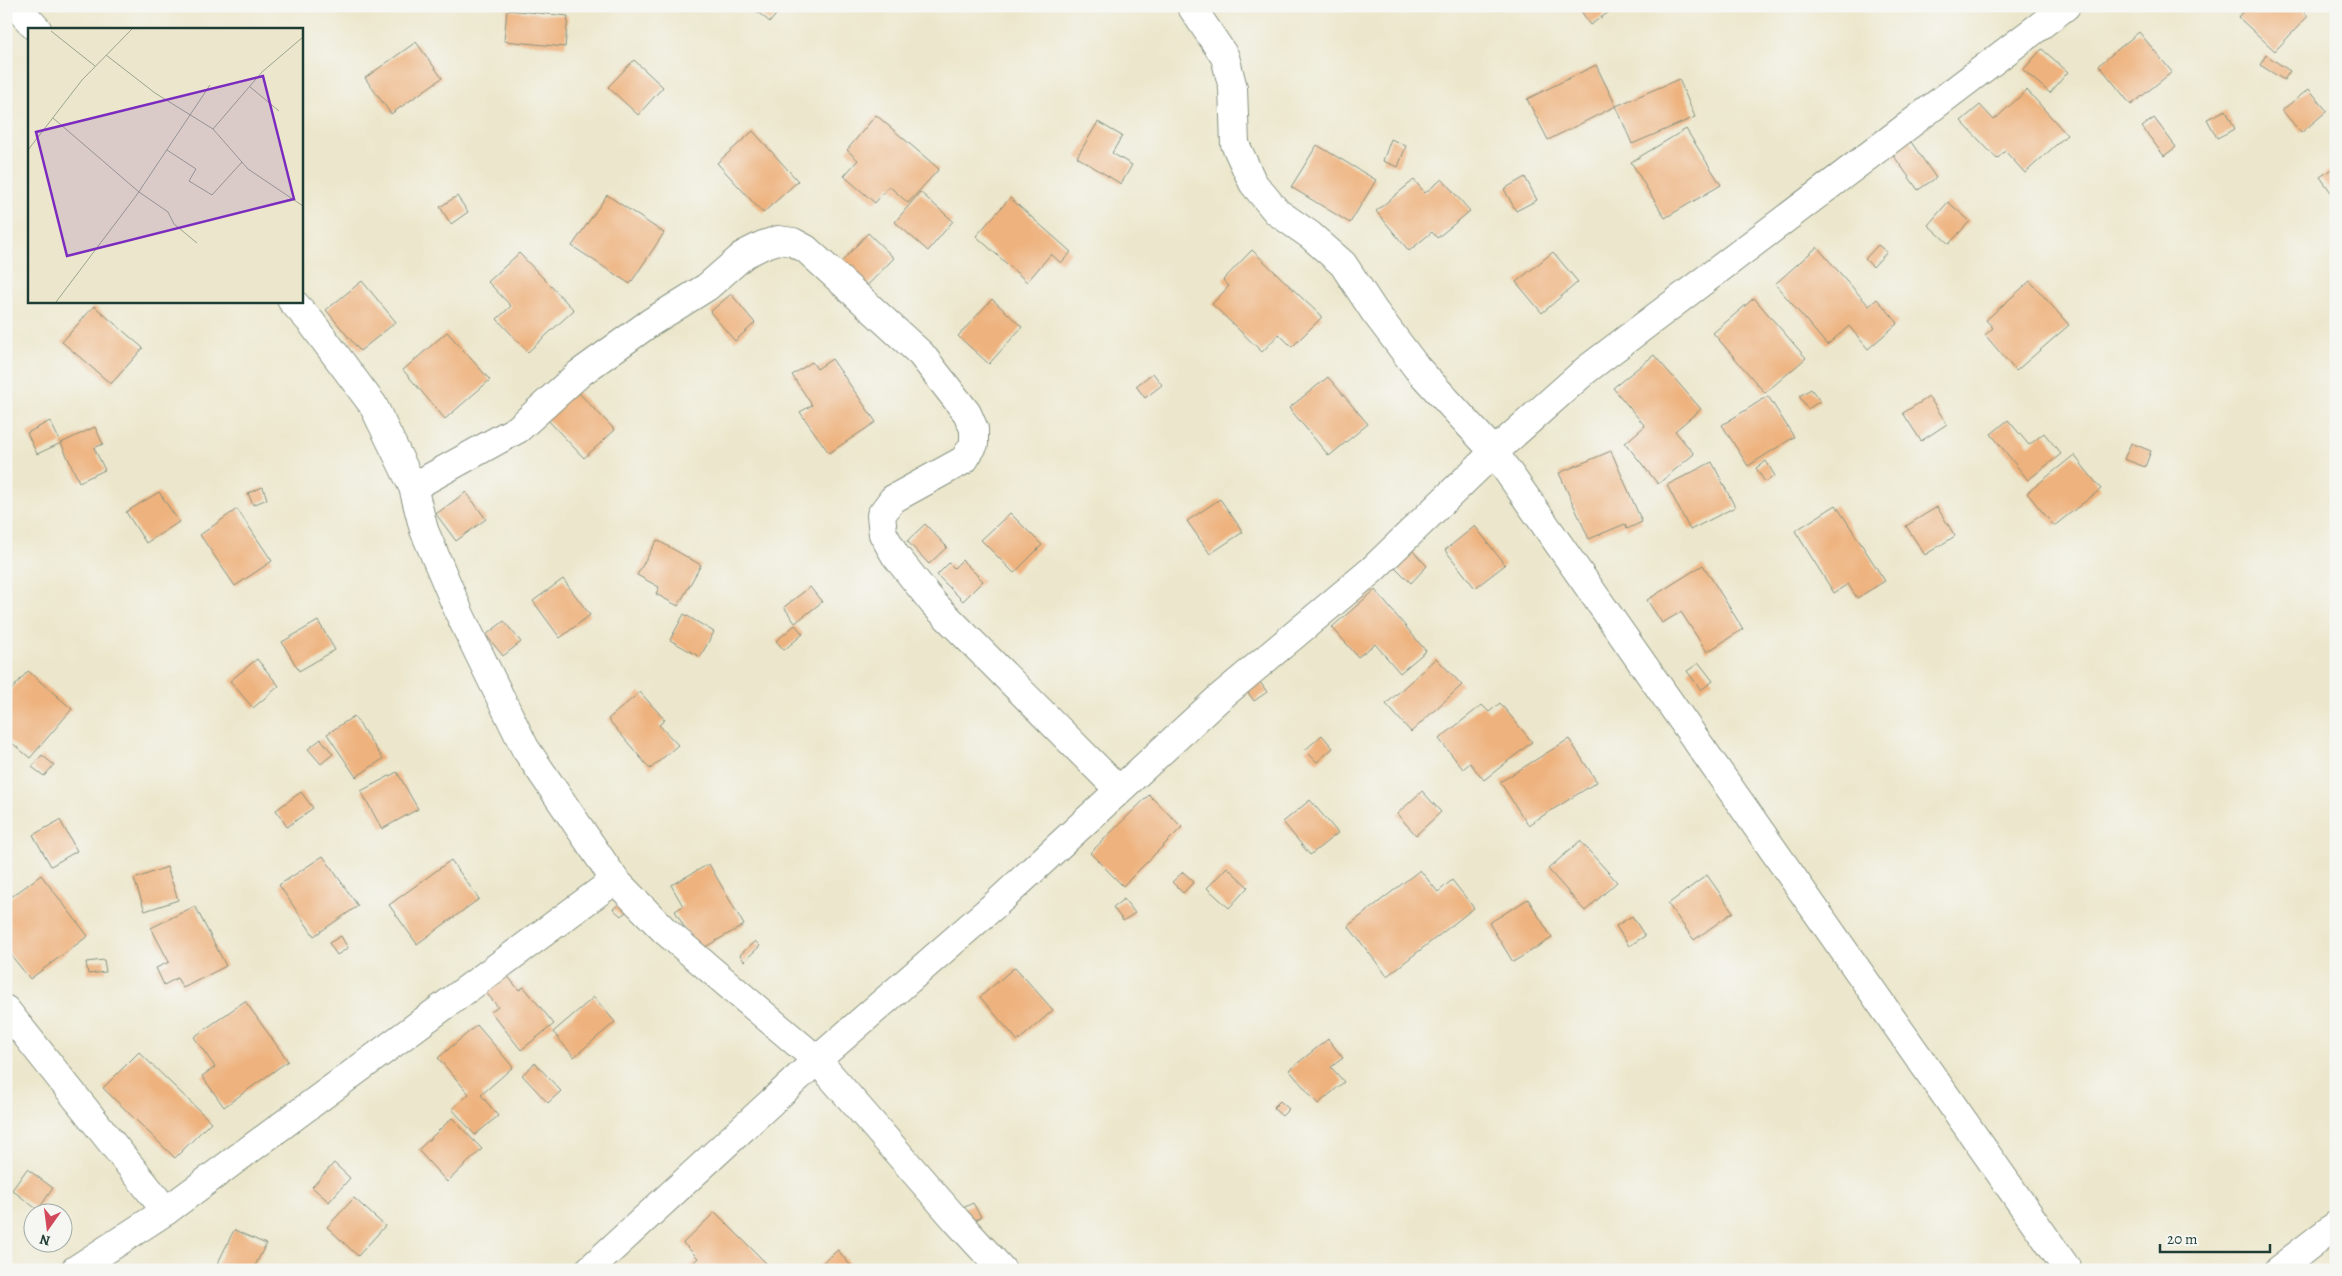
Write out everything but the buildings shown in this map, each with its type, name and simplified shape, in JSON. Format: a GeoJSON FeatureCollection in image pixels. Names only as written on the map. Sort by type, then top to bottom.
{"type":"FeatureCollection","features":[{"type":"Feature","properties":{"kind":"street"},"geometry":{"type":"LineString","coordinates":[[16,6],[36,28]]}},
{"type":"Feature","properties":{"kind":"street"},"geometry":{"type":"LineString","coordinates":[[1190,6],[1225,57],[1233,88],[1235,144],[1253,184],[1277,212],[1310,235],[1343,264],[1374,311],[1417,368],[1494,452],[2068,1270]]}},
{"type":"Feature","properties":{"kind":"street"},"geometry":{"type":"LineString","coordinates":[[589,1270],[818,1060],[998,903],[1118,789],[1218,699],[1372,570],[1494,452],[1586,370],[2066,6]]}},
{"type":"Feature","properties":{"kind":"street"},"geometry":{"type":"LineString","coordinates":[[413,487],[518,429],[580,373],[651,322],[707,287],[745,254],[778,240],[793,242],[806,249],[921,354],[967,413],[974,429],[974,444],[964,460],[892,499],[881,515],[882,534],[895,555],[934,604],[1118,789]]}},
{"type":"Feature","properties":{"kind":"street"},"geometry":{"type":"LineString","coordinates":[[293,302],[311,322],[373,405],[413,487],[424,530],[460,617],[525,748],[615,880],[664,930],[818,1060],[957,1221],[1002,1270]]}},
{"type":"Feature","properties":{"kind":"street"},"geometry":{"type":"LineString","coordinates":[[75,1270],[166,1211],[615,880]]}},
{"type":"Feature","properties":{"kind":"street"},"geometry":{"type":"LineString","coordinates":[[6,1010],[166,1211]]}},
{"type":"Feature","properties":{"kind":"street"},"geometry":{"type":"LineString","coordinates":[[2278,1270],[2336,1225]]}}]}
